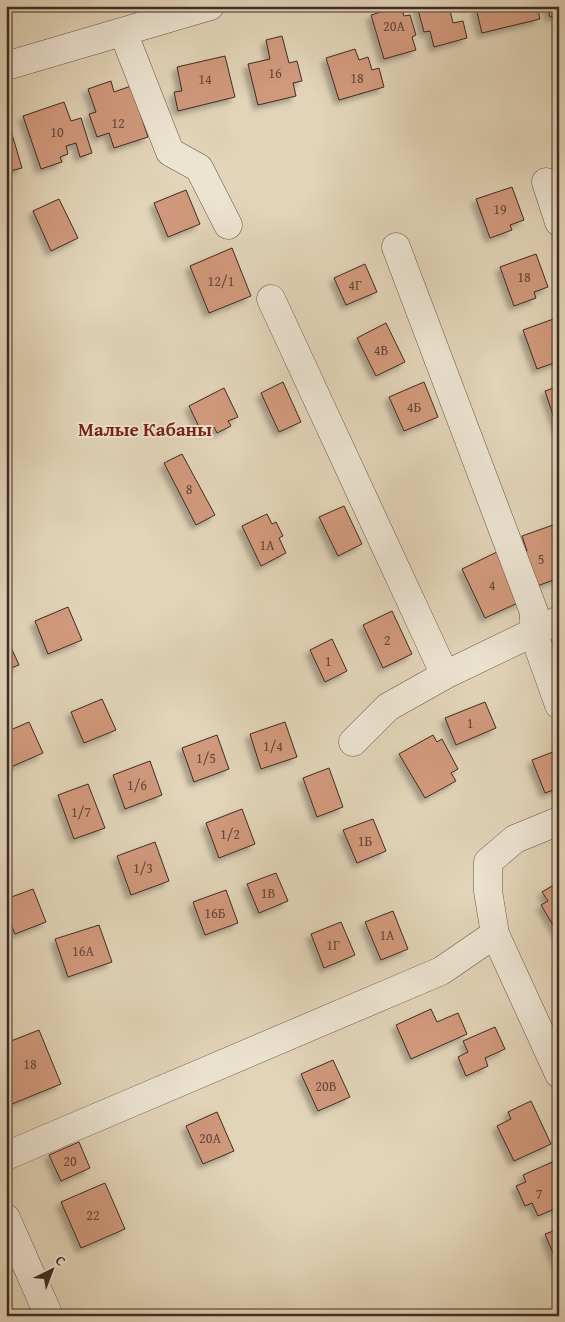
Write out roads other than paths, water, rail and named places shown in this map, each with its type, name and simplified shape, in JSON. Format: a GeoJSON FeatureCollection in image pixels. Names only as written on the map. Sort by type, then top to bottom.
{"type":"FeatureCollection","features":[{"type":"Feature","properties":{"kind":"street"},"geometry":{"type":"LineString","coordinates":[[6,66],[210,6]]}},
{"type":"Feature","properties":{"kind":"street"},"geometry":{"type":"LineString","coordinates":[[123,32],[170,152],[199,168],[228,225]]}},
{"type":"Feature","properties":{"kind":"street"},"geometry":{"type":"LineString","coordinates":[[546,182],[559,222]]}},
{"type":"Feature","properties":{"kind":"street"},"geometry":{"type":"LineString","coordinates":[[396,247],[534,612],[533,632],[559,705]]}},
{"type":"Feature","properties":{"kind":"street"},"geometry":{"type":"LineString","coordinates":[[271,299],[445,675]]}},
{"type":"Feature","properties":{"kind":"street"},"geometry":{"type":"LineString","coordinates":[[353,742],[388,707],[445,675],[559,620]]}},
{"type":"Feature","properties":{"kind":"street"},"geometry":{"type":"LineString","coordinates":[[559,821],[515,839],[488,862],[488,892],[495,934],[559,1074]]}},
{"type":"Feature","properties":{"kind":"street"},"geometry":{"type":"LineString","coordinates":[[6,1156],[441,971],[495,934]]}},
{"type":"Feature","properties":{"kind":"street"},"geometry":{"type":"LineString","coordinates":[[6,1218],[49,1316]]}},
{"type":"Feature","properties":{"kind":"district","name":"Малые Кабаны"},"geometry":{"type":"Point","coordinates":[145,429]}}]}
